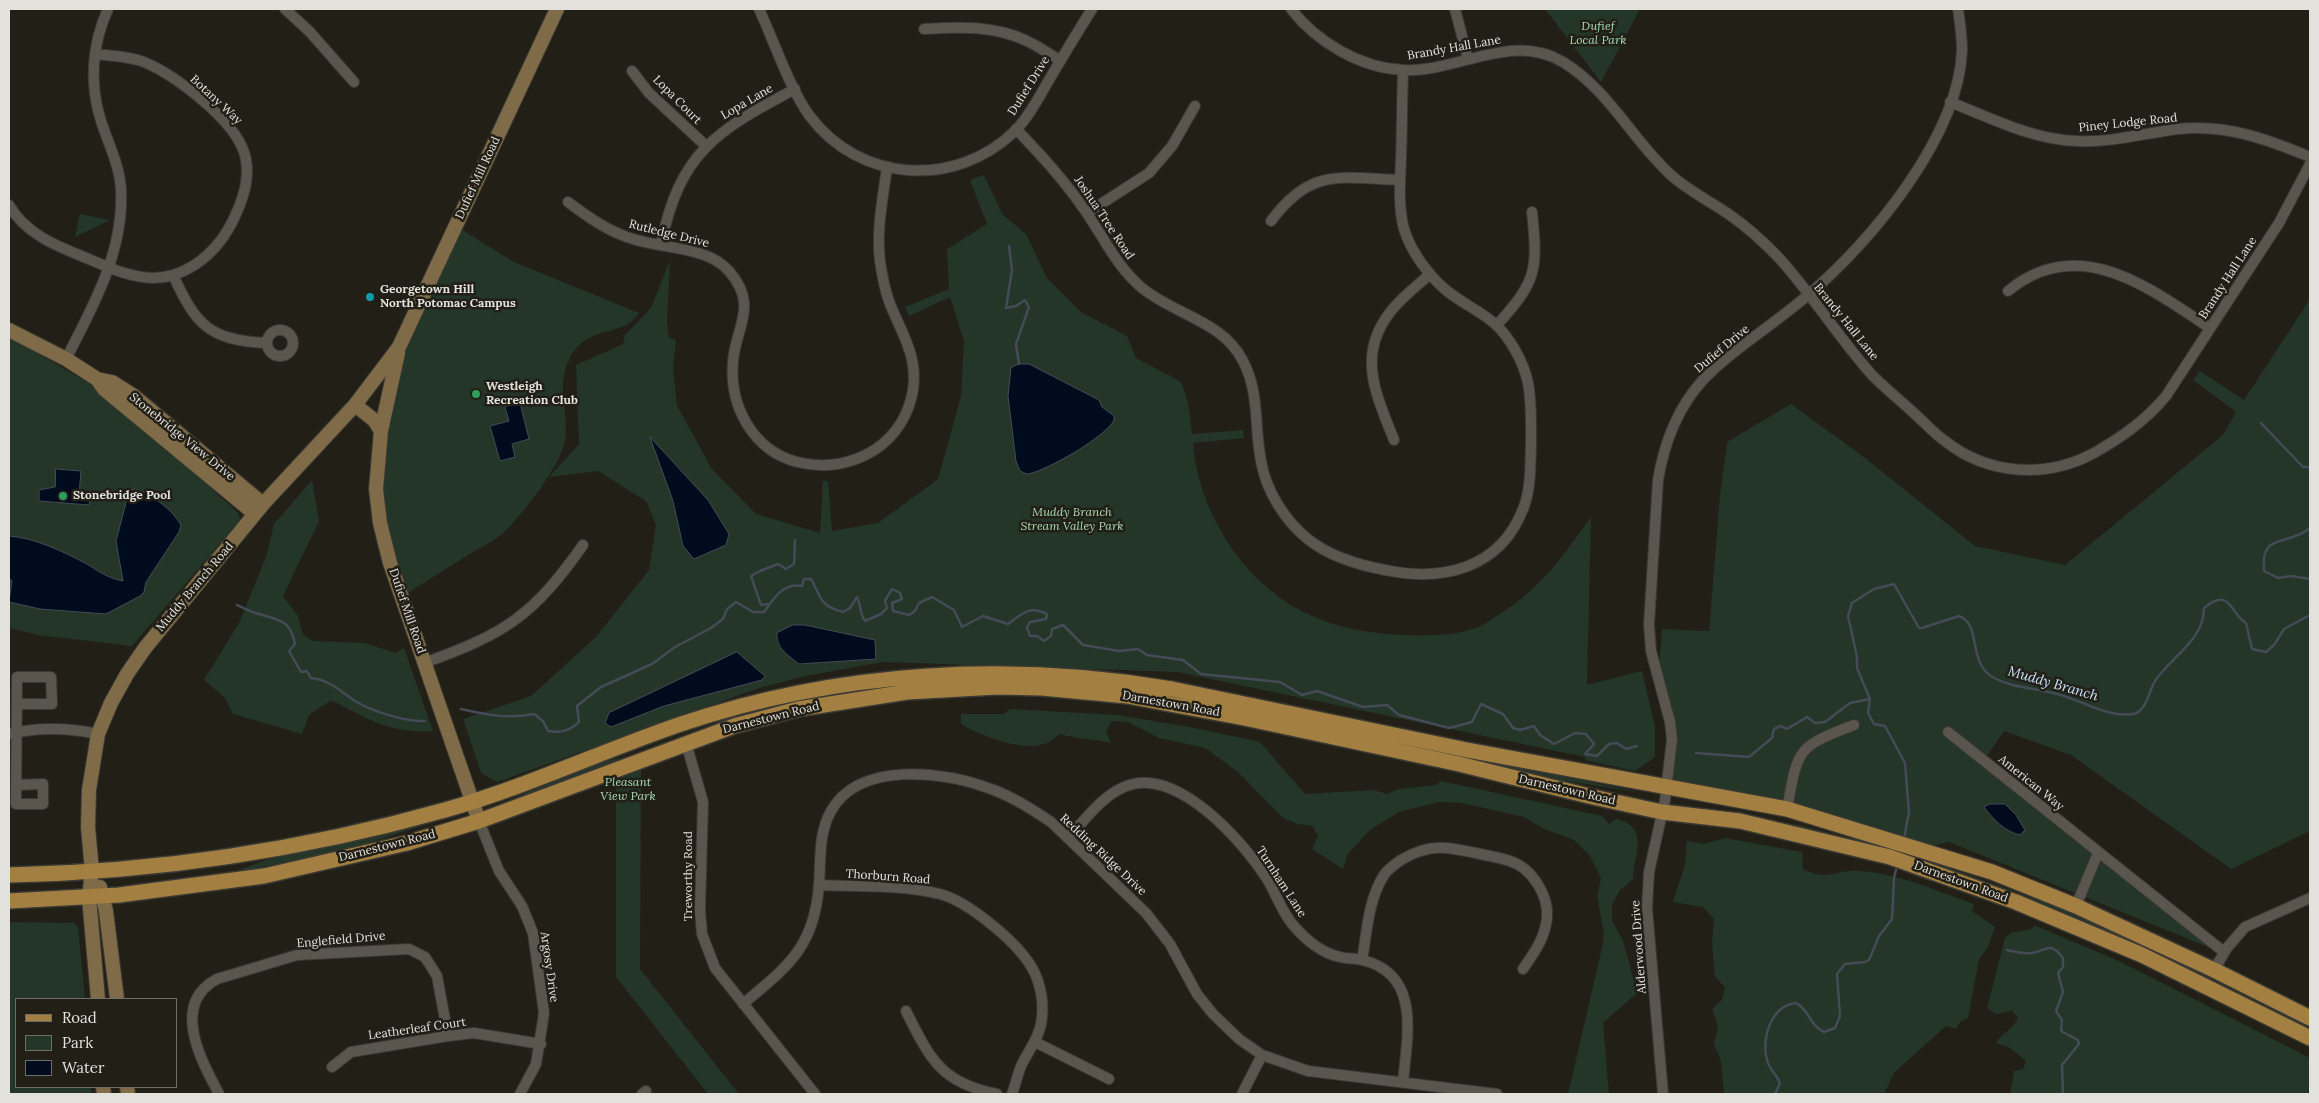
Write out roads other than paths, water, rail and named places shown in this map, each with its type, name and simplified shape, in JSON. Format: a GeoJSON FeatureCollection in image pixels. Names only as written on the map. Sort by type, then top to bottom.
{"type":"FeatureCollection","features":[{"type":"Feature","properties":{"kind":"main road","name":"Dufief Mill Road"},"geometry":{"type":"LineString","coordinates":[[479,821],[390,563],[380,523],[376,489],[381,431],[399,347],[557,9]]}},
{"type":"Feature","properties":{"kind":"main road","name":"Stonebridge View Drive"},"geometry":{"type":"LineString","coordinates":[[9,330],[66,359],[97,379],[104,389],[259,509]]}},
{"type":"Feature","properties":{"kind":"main road","name":"Muddy Branch Road"},"geometry":{"type":"LineString","coordinates":[[117,998],[96,897],[88,827],[89,790],[98,734],[119,688],[145,648],[259,509],[355,404],[399,347]]}},
{"type":"Feature","properties":{"kind":"main road"},"geometry":{"type":"LineString","coordinates":[[355,404],[369,415],[381,431]]}},
{"type":"Feature","properties":{"kind":"main road","name":"Darnestown Road"},"geometry":{"type":"LineString","coordinates":[[9,875],[190,863],[305,844],[381,827],[472,802],[681,724],[764,700],[882,680],[955,674],[1054,674],[1134,682],[1172,689],[1466,750],[1740,821],[1897,854],[1911,847],[1992,872],[2076,906],[2214,970],[2310,1018]]}},
{"type":"Feature","properties":{"kind":"main road","name":"Darnestown Road"},"geometry":{"type":"LineString","coordinates":[[9,901],[96,897],[264,876],[407,843],[479,821],[686,743],[768,717],[860,698],[962,688],[997,687],[1078,691],[1127,696],[1664,800],[1787,809],[2142,954],[2310,1038]]}},
{"type":"Feature","properties":{"kind":"main road","name":"Muddy Branch Road"},"geometry":{"type":"LineString","coordinates":[[96,897],[98,998]]}},
{"type":"Feature","properties":{"kind":"street"},"geometry":{"type":"LineString","coordinates":[[66,359],[110,268],[119,231],[121,190],[115,162],[100,119],[93,79],[101,24],[108,9]]}},
{"type":"Feature","properties":{"kind":"street"},"geometry":{"type":"LineString","coordinates":[[285,9],[309,31],[354,82]]}},
{"type":"Feature","properties":{"kind":"street","name":"Dufief Drive"},"geometry":{"type":"LineString","coordinates":[[759,9],[795,89],[810,117],[832,140],[855,156],[887,167],[928,171],[963,164],[986,153],[1016,129],[1031,111],[1092,9]]}},
{"type":"Feature","properties":{"kind":"street","name":"Brandy Hall Lane"},"geometry":{"type":"LineString","coordinates":[[1291,9],[1315,34],[1344,52],[1375,64],[1403,70],[1517,50],[1547,54],[1564,63],[1604,97],[1653,157],[1674,178],[1730,215],[1763,242],[1781,260],[1874,377],[1944,441],[1981,463],[2015,470],[2039,470],[2082,460],[2139,425],[2166,396],[2279,223],[2310,164]]}},
{"type":"Feature","properties":{"kind":"street"},"geometry":{"type":"LineString","coordinates":[[1456,9],[1468,59]]}},
{"type":"Feature","properties":{"kind":"street","name":"Dufief Drive"},"geometry":{"type":"LineString","coordinates":[[1664,800],[1672,739],[1670,722],[1651,651],[1649,624],[1658,480],[1662,458],[1670,433],[1686,402],[1702,381],[1808,295],[1852,255],[1896,202],[1939,131],[1950,102],[1962,52],[1958,9]]}},
{"type":"Feature","properties":{"kind":"street"},"geometry":{"type":"LineString","coordinates":[[924,28],[967,27],[999,31],[1026,40],[1060,60]]}},
{"type":"Feature","properties":{"kind":"street","name":"Botany Way"},"geometry":{"type":"LineString","coordinates":[[9,205],[28,228],[51,244],[132,276],[173,275],[197,264],[214,251],[230,228],[246,184],[247,166],[244,152],[233,132],[186,86],[170,76],[143,61],[96,54]]}},
{"type":"Feature","properties":{"kind":"street","name":"Lopa Court"},"geometry":{"type":"LineString","coordinates":[[632,70],[649,93],[706,146]]}},
{"type":"Feature","properties":{"kind":"street","name":"Joshua Tree Road"},"geometry":{"type":"LineString","coordinates":[[1016,129],[1060,176],[1125,272],[1142,288],[1165,304],[1216,331],[1232,344],[1242,359],[1251,380],[1260,461],[1276,501],[1287,519],[1311,542],[1332,555],[1362,566],[1431,576],[1457,571],[1476,563],[1498,546],[1513,528],[1523,509],[1530,484],[1531,403],[1524,368],[1518,355],[1497,325],[1447,291],[1430,274],[1413,249],[1404,230],[1400,180],[1403,70]]}},
{"type":"Feature","properties":{"kind":"street","name":"Lopa Lane"},"geometry":{"type":"LineString","coordinates":[[661,244],[675,192],[688,169],[706,146],[722,131],[743,116],[795,89]]}},
{"type":"Feature","properties":{"kind":"street","name":"Piney Lodge Road"},"geometry":{"type":"LineString","coordinates":[[1950,102],[2038,135],[2059,140],[2078,142],[2181,129],[2212,128],[2260,137],[2310,157]]}},
{"type":"Feature","properties":{"kind":"street"},"geometry":{"type":"LineString","coordinates":[[1087,214],[1149,173],[1172,146],[1195,106]]}},
{"type":"Feature","properties":{"kind":"street","name":"Rutledge Drive"},"geometry":{"type":"LineString","coordinates":[[568,202],[592,220],[616,233],[635,240],[661,244],[712,258],[728,270],[742,293],[745,317],[733,359],[732,384],[736,404],[746,424],[760,441],[788,460],[819,466],[845,464],[862,457],[885,443],[905,416],[912,393],[914,377],[910,347],[890,302],[880,262],[878,231],[887,167]]}},
{"type":"Feature","properties":{"kind":"street"},"geometry":{"type":"LineString","coordinates":[[1271,221],[1284,204],[1310,184],[1343,178],[1400,180]]}},
{"type":"Feature","properties":{"kind":"street"},"geometry":{"type":"LineString","coordinates":[[1497,325],[1523,295],[1529,283],[1536,251],[1532,212]]}},
{"type":"Feature","properties":{"kind":"street"},"geometry":{"type":"LineString","coordinates":[[2008,291],[2022,279],[2048,269],[2070,266],[2098,269],[2124,275],[2146,286],[2210,328]]}},
{"type":"Feature","properties":{"kind":"street"},"geometry":{"type":"LineString","coordinates":[[1394,440],[1375,391],[1371,371],[1372,346],[1379,328],[1392,310],[1430,274]]}},
{"type":"Feature","properties":{"kind":"street"},"geometry":{"type":"LineString","coordinates":[[173,275],[189,309],[209,329],[228,338],[266,343]]}},
{"type":"Feature","properties":{"kind":"street"},"geometry":{"type":"LineString","coordinates":[[424,663],[467,648],[500,632],[519,619],[546,594],[583,545]]}},
{"type":"Feature","properties":{"kind":"street"},"geometry":{"type":"LineString","coordinates":[[17,704],[13,733],[17,785]]}},
{"type":"Feature","properties":{"kind":"street"},"geometry":{"type":"LineString","coordinates":[[1787,809],[1799,756],[1806,747],[1821,737],[1854,725]]}},
{"type":"Feature","properties":{"kind":"street"},"geometry":{"type":"LineString","coordinates":[[13,733],[70,729],[98,734]]}},
{"type":"Feature","properties":{"kind":"street","name":"American Way"},"geometry":{"type":"LineString","coordinates":[[1948,732],[2224,952]]}},
{"type":"Feature","properties":{"kind":"street","name":"Treworthy Road"},"geometry":{"type":"LineString","coordinates":[[686,743],[703,802],[700,910],[702,934],[715,968],[815,1094]]}},
{"type":"Feature","properties":{"kind":"street","name":"Redding Ridge Drive"},"geometry":{"type":"LineString","coordinates":[[743,1004],[786,968],[800,950],[814,920],[823,831],[831,811],[854,787],[886,775],[910,774],[946,777],[988,788],[1033,810],[1068,838],[1146,913],[1170,944],[1198,994],[1213,1014],[1239,1039],[1262,1055],[1308,1071],[1497,1094]]}},
{"type":"Feature","properties":{"kind":"street","name":"Turnham Lane"},"geometry":{"type":"LineString","coordinates":[[1068,838],[1102,801],[1124,787],[1139,782],[1165,785],[1187,796],[1248,852],[1267,880],[1291,923],[1304,937],[1324,951],[1339,957],[1362,960],[1390,975],[1406,997],[1409,1017],[1403,1082]]}},
{"type":"Feature","properties":{"kind":"street","name":"Alderwood Drive"},"geometry":{"type":"LineString","coordinates":[[1664,800],[1649,872],[1647,908],[1664,1094]]}},
{"type":"Feature","properties":{"kind":"street","name":"Argosy Drive"},"geometry":{"type":"LineString","coordinates":[[479,821],[499,871],[522,906],[533,933],[544,1013],[541,1044],[536,1064],[520,1094]]}},
{"type":"Feature","properties":{"kind":"street"},"geometry":{"type":"LineString","coordinates":[[1362,960],[1372,902],[1384,876],[1391,867],[1414,852],[1436,846],[1512,862],[1531,875],[1543,893],[1547,919],[1543,939],[1524,969]]}},
{"type":"Feature","properties":{"kind":"street"},"geometry":{"type":"LineString","coordinates":[[2076,906],[2098,853]]}},
{"type":"Feature","properties":{"kind":"street","name":"Thorburn Road"},"geometry":{"type":"LineString","coordinates":[[819,885],[900,889],[939,894],[953,898],[976,912],[1030,964],[1041,991],[1043,1010],[1035,1042],[1022,1063],[1012,1094]]}},
{"type":"Feature","properties":{"kind":"street"},"geometry":{"type":"LineString","coordinates":[[2214,970],[2224,952],[2245,927],[2310,898]]}},
{"type":"Feature","properties":{"kind":"street","name":"Englefield Drive"},"geometry":{"type":"LineString","coordinates":[[218,1094],[199,1056],[191,1019],[196,999],[209,984],[218,980],[297,955],[398,948],[418,952],[431,963],[438,976],[448,1036]]}},
{"type":"Feature","properties":{"kind":"street"},"geometry":{"type":"LineString","coordinates":[[906,1011],[927,1052],[938,1066],[960,1083],[974,1090],[997,1094]]}},
{"type":"Feature","properties":{"kind":"street","name":"Leatherleaf Court"},"geometry":{"type":"LineString","coordinates":[[332,1067],[351,1052],[474,1033],[541,1044]]}},
{"type":"Feature","properties":{"kind":"street"},"geometry":{"type":"LineString","coordinates":[[1035,1042],[1109,1079]]}},
{"type":"Feature","properties":{"kind":"street"},"geometry":{"type":"LineString","coordinates":[[1242,1094],[1262,1055]]}},
{"type":"Feature","properties":{"kind":"water"},"geometry":{"type":"Polygon","coordinates":[[[1019,364],[1029,364],[1099,400],[1102,407],[1114,416],[1114,420],[1109,427],[1088,444],[1047,467],[1027,474],[1020,471],[1016,461],[1008,396],[1011,368],[1019,364]]]}},
{"type":"Feature","properties":{"kind":"water"},"geometry":{"type":"Polygon","coordinates":[[[520,403],[529,439],[512,444],[515,457],[500,461],[490,426],[509,421],[505,407],[520,403]]]}},
{"type":"Feature","properties":{"kind":"water"},"geometry":{"type":"Polygon","coordinates":[[[650,437],[708,500],[729,534],[726,545],[694,559],[683,546],[673,501],[650,437]]]}},
{"type":"Feature","properties":{"kind":"water"},"geometry":{"type":"Polygon","coordinates":[[[56,469],[81,471],[79,495],[90,498],[89,505],[39,501],[39,490],[55,487],[56,469]]]}},
{"type":"Feature","properties":{"kind":"water"},"geometry":{"type":"Polygon","coordinates":[[[136,489],[161,503],[181,525],[179,532],[146,582],[144,592],[140,596],[106,614],[40,609],[9,602],[12,581],[9,578],[9,536],[29,539],[48,546],[76,558],[108,576],[123,581],[116,541],[129,491],[136,489]]]}},
{"type":"Feature","properties":{"kind":"water"},"geometry":{"type":"Polygon","coordinates":[[[793,625],[805,625],[875,640],[876,659],[799,664],[784,651],[777,639],[777,633],[793,625]]]}},
{"type":"Feature","properties":{"kind":"water"},"geometry":{"type":"Polygon","coordinates":[[[737,652],[765,676],[762,680],[664,706],[611,727],[605,723],[609,713],[737,652]]]}},
{"type":"Feature","properties":{"kind":"water"},"geometry":{"type":"Polygon","coordinates":[[[1990,804],[2005,804],[2016,815],[2025,830],[2020,835],[2004,828],[1984,807],[1990,804]]]}},
{"type":"Feature","properties":{"kind":"waterway"},"geometry":{"type":"LineString","coordinates":[[1009,246],[1012,270],[1006,308],[1016,306],[1025,300],[1029,307],[1016,344],[1019,364]]}},
{"type":"Feature","properties":{"kind":"waterway"},"geometry":{"type":"LineString","coordinates":[[2261,423],[2303,467],[2310,467]]}},
{"type":"Feature","properties":{"kind":"waterway","name":"Muddy Branch"},"geometry":{"type":"LineString","coordinates":[[2310,528],[2302,534],[2271,545],[2266,550],[2264,558],[2264,571],[2278,578],[2291,576],[2310,579]]}},
{"type":"Feature","properties":{"kind":"waterway"},"geometry":{"type":"LineString","coordinates":[[768,604],[761,605],[751,576],[778,564],[786,569],[794,564],[795,540]]}},
{"type":"Feature","properties":{"kind":"waterway"},"geometry":{"type":"LineString","coordinates":[[461,709],[498,716],[534,714],[543,721],[548,731],[557,732],[568,729],[579,722],[577,706],[601,687],[652,664],[675,647],[711,628],[723,619],[727,609],[736,602],[753,612],[764,612],[780,592],[790,586],[802,586],[804,579],[811,579],[822,600],[829,607],[843,612],[850,608],[857,597],[865,621],[881,614],[887,608],[885,601],[892,589],[900,593],[902,599],[892,603],[893,611],[909,615],[915,611],[919,603],[932,597],[954,610],[962,627],[983,616],[1008,624],[1027,611],[1036,610],[1047,614],[1046,619],[1030,622],[1027,628],[1030,636],[1037,636],[1044,641],[1051,636],[1052,629],[1063,625],[1083,645],[1119,651],[1138,649],[1147,655],[1183,660],[1201,674],[1280,682],[1302,695],[1317,691],[1363,707],[1387,705],[1399,715],[1449,728],[1472,722],[1481,704],[1503,714],[1513,728],[1520,730],[1534,726],[1540,735],[1554,744],[1575,733],[1586,734],[1594,744],[1585,754],[1597,756],[1609,744],[1617,743],[1626,749],[1637,746]]}},
{"type":"Feature","properties":{"kind":"waterway","name":"Muddy Branch"},"geometry":{"type":"LineString","coordinates":[[1904,839],[1909,812],[1905,763],[1885,726],[1874,724],[1868,713],[1870,699],[1857,668],[1857,657],[1848,616],[1852,603],[1874,589],[1894,584],[1919,628],[1959,616],[1966,620],[1973,635],[1980,664],[1994,678],[2017,686],[2057,694],[2104,711],[2124,715],[2133,714],[2142,709],[2154,682],[2194,638],[2203,619],[2204,608],[2213,602],[2220,600],[2229,604],[2246,623],[2252,649],[2266,652],[2274,645],[2284,629],[2310,615]]}},
{"type":"Feature","properties":{"kind":"waterway"},"geometry":{"type":"LineString","coordinates":[[237,605],[287,625],[295,644],[289,651],[301,672],[307,671],[311,678],[324,681],[355,701],[370,708],[399,718],[425,721]]}},
{"type":"Feature","properties":{"kind":"waterway"},"geometry":{"type":"LineString","coordinates":[[1696,753],[1749,757],[1772,738],[1774,729],[1781,726],[1787,729],[1807,717],[1815,723],[1825,722],[1850,703],[1870,699]]}},
{"type":"Feature","properties":{"kind":"waterway","name":"Muddy Branch"},"geometry":{"type":"LineString","coordinates":[[1775,1094],[1780,1083],[1768,1063],[1766,1054],[1766,1035],[1769,1026],[1780,1011],[1796,1003],[1804,1009],[1819,1029],[1824,1032],[1835,1028],[1840,1016],[1837,974],[1845,964],[1869,960],[1879,936],[1892,919],[1894,878],[1897,866]]}},
{"type":"Feature","properties":{"kind":"waterway"},"geometry":{"type":"LineString","coordinates":[[2007,950],[2029,953],[2052,948],[2063,958],[2063,967],[2058,973],[2063,992],[2056,1011],[2062,1020],[2061,1031],[2078,1040],[2079,1044],[2062,1065],[2063,1094]]}},
{"type":"Feature","properties":{"kind":"place","name":"Georgetown Hill North Potomac Campus"},"geometry":{"type":"Point","coordinates":[370,297]}},
{"type":"Feature","properties":{"kind":"place","name":"Westleigh Recreation Club"},"geometry":{"type":"Point","coordinates":[476,394]}},
{"type":"Feature","properties":{"kind":"place","name":"Stonebridge Pool"},"geometry":{"type":"Point","coordinates":[63,496]}},
{"type":"Feature","properties":{"kind":"park label","name":"Dufief Local Park"},"geometry":{"type":"Point","coordinates":[1598,34]}},
{"type":"Feature","properties":{"kind":"park label","name":"Muddy Branch Stream Valley Park"},"geometry":{"type":"Point","coordinates":[1072,520]}},
{"type":"Feature","properties":{"kind":"park label","name":"Pleasant View Park"},"geometry":{"type":"Point","coordinates":[628,790]}}]}
